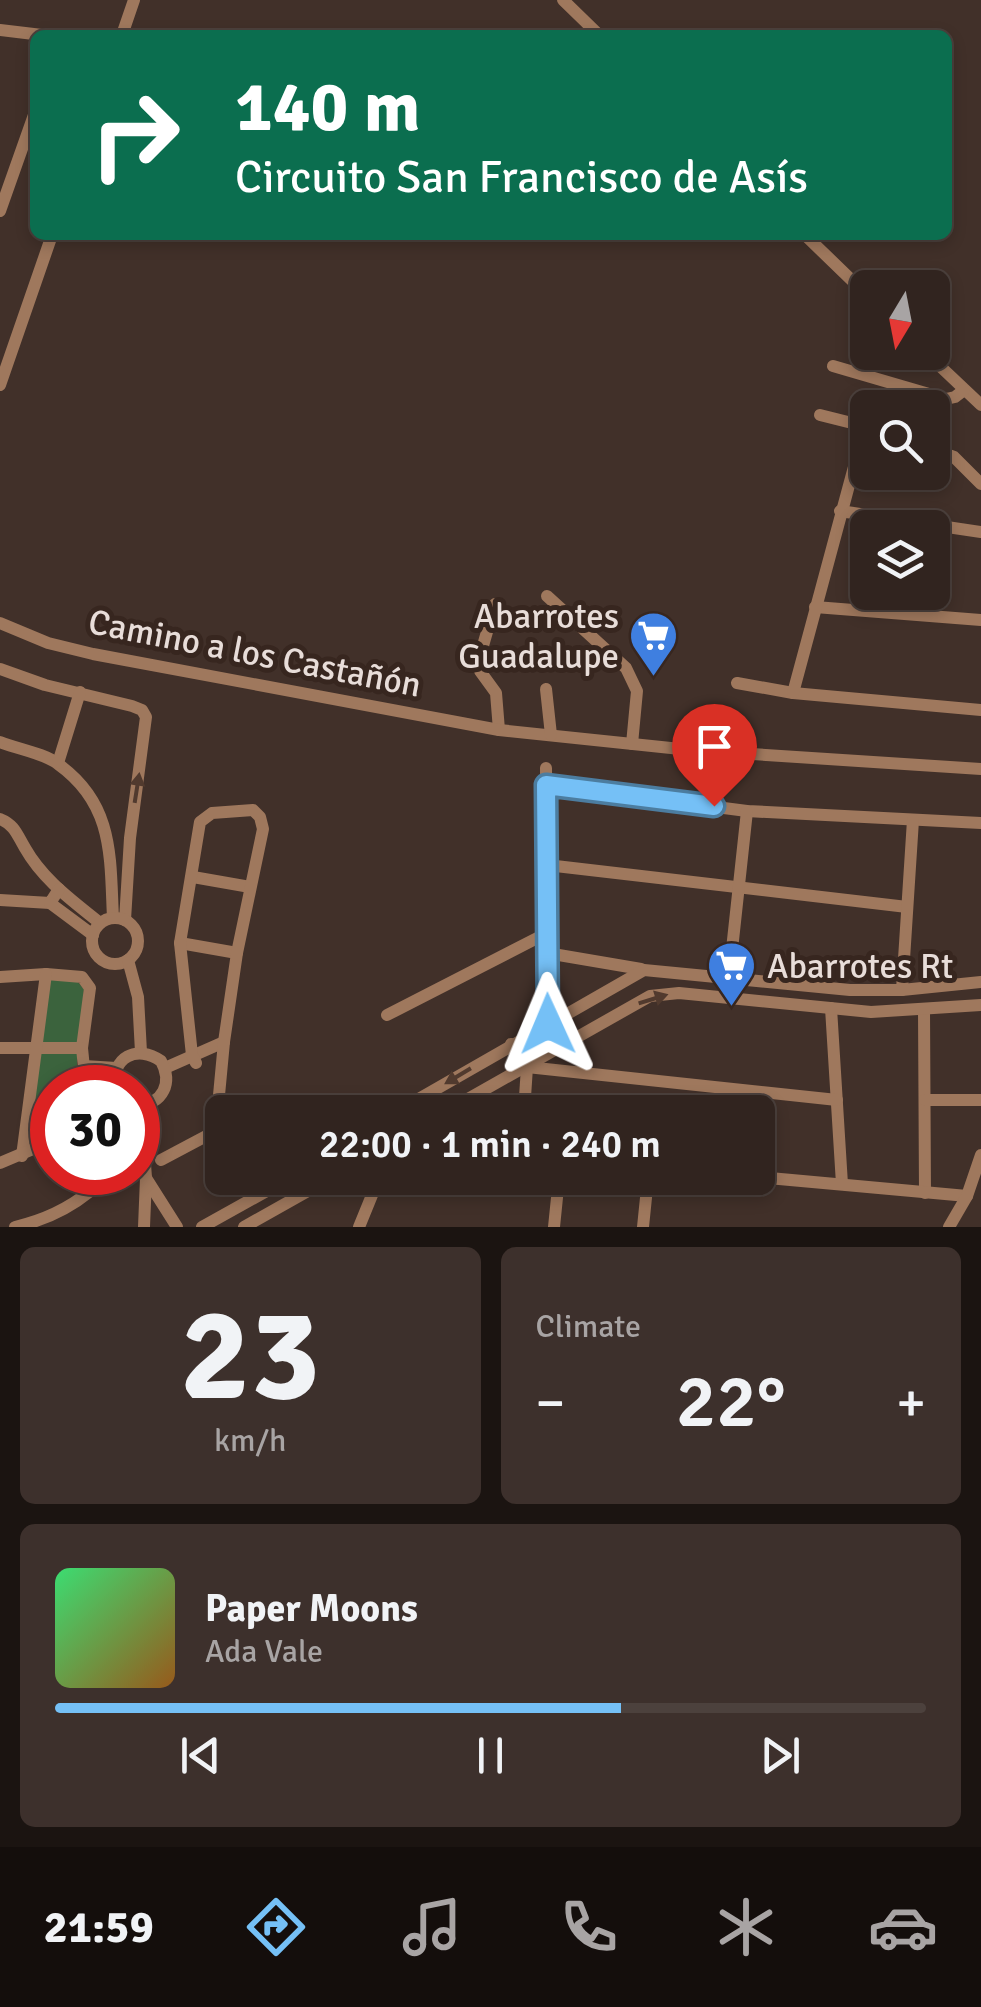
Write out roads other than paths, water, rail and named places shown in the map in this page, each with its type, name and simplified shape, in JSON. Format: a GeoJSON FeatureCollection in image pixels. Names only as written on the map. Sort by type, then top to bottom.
{"type":"FeatureCollection","features":[{"type":"Feature","properties":{"kind":"street"},"geometry":{"type":"LineString","coordinates":[[124,30],[134,0]]}},
{"type":"Feature","properties":{"kind":"street"},"geometry":{"type":"LineString","coordinates":[[563,0],[594,30]]}},
{"type":"Feature","properties":{"kind":"street"},"geometry":{"type":"LineString","coordinates":[[0,30],[30,34]]}},
{"type":"Feature","properties":{"kind":"street"},"geometry":{"type":"LineString","coordinates":[[0,208],[30,126]]}},
{"type":"Feature","properties":{"kind":"street"},"geometry":{"type":"LineString","coordinates":[[0,385],[50,240]]}},
{"type":"Feature","properties":{"kind":"street"},"geometry":{"type":"LineString","coordinates":[[810,240],[850,279]]}},
{"type":"Feature","properties":{"kind":"street"},"geometry":{"type":"LineString","coordinates":[[833,366],[946,399],[955,398],[964,390]]}},
{"type":"Feature","properties":{"kind":"street"},"geometry":{"type":"LineString","coordinates":[[944,370],[981,405]]}},
{"type":"Feature","properties":{"kind":"street"},"geometry":{"type":"LineString","coordinates":[[820,415],[850,423]]}},
{"type":"Feature","properties":{"kind":"street"},"geometry":{"type":"LineString","coordinates":[[950,456],[981,484]]}},
{"type":"Feature","properties":{"kind":"street"},"geometry":{"type":"LineString","coordinates":[[793,693],[850,478]]}},
{"type":"Feature","properties":{"kind":"street"},"geometry":{"type":"LineString","coordinates":[[840,510],[981,532]]}},
{"type":"Feature","properties":{"kind":"street"},"geometry":{"type":"LineString","coordinates":[[547,596],[626,668],[637,690],[632,744]]}},
{"type":"Feature","properties":{"kind":"street"},"geometry":{"type":"LineString","coordinates":[[495,604],[480,656],[480,671],[496,693],[499,730]]}},
{"type":"Feature","properties":{"kind":"street"},"geometry":{"type":"LineString","coordinates":[[815,608],[979,618]]}},
{"type":"Feature","properties":{"kind":"street","name":"Camino a los Castañón"},"geometry":{"type":"LineString","coordinates":[[0,623],[48,643],[93,654],[499,730],[632,744],[981,769]]}},
{"type":"Feature","properties":{"kind":"street"},"geometry":{"type":"LineString","coordinates":[[0,669],[45,685],[132,706],[142,710],[146,717],[130,838],[108,924],[94,949],[102,961],[114,964],[128,960],[136,951],[138,939],[134,928],[108,924],[50,902],[0,900]]}},
{"type":"Feature","properties":{"kind":"street"},"geometry":{"type":"LineString","coordinates":[[736,683],[793,693],[981,710]]}},
{"type":"Feature","properties":{"kind":"street"},"geometry":{"type":"LineString","coordinates":[[546,689],[551,735]]}},
{"type":"Feature","properties":{"kind":"street"},"geometry":{"type":"LineString","coordinates":[[58,763],[80,692]]}},
{"type":"Feature","properties":{"kind":"street"},"geometry":{"type":"LineString","coordinates":[[0,742],[58,763],[81,783],[97,805],[109,837],[108,924]]}},
{"type":"Feature","properties":{"kind":"street"},"geometry":{"type":"LineString","coordinates":[[546,768],[548,1024]]}},
{"type":"Feature","properties":{"kind":"street"},"geometry":{"type":"LineString","coordinates":[[546,785],[747,810],[981,824]]}},
{"type":"Feature","properties":{"kind":"street"},"geometry":{"type":"LineString","coordinates":[[161,1160],[210,1134],[216,1126],[237,953],[263,829],[253,810],[204,817],[180,943],[194,1059]]}},
{"type":"Feature","properties":{"kind":"street"},"geometry":{"type":"LineString","coordinates":[[729,977],[747,810]]}},
{"type":"Feature","properties":{"kind":"street"},"geometry":{"type":"LineString","coordinates":[[902,990],[913,820]]}},
{"type":"Feature","properties":{"kind":"street"},"geometry":{"type":"LineString","coordinates":[[4,824],[59,889],[108,924]]}},
{"type":"Feature","properties":{"kind":"street"},"geometry":{"type":"LineString","coordinates":[[109,837],[130,838]]}},
{"type":"Feature","properties":{"kind":"street"},"geometry":{"type":"LineString","coordinates":[[547,866],[907,907]]}},
{"type":"Feature","properties":{"kind":"street"},"geometry":{"type":"LineString","coordinates":[[194,878],[250,887]]}},
{"type":"Feature","properties":{"kind":"street"},"geometry":{"type":"LineString","coordinates":[[50,902],[59,889]]}},
{"type":"Feature","properties":{"kind":"street"},"geometry":{"type":"LineString","coordinates":[[387,1015],[547,933]]}},
{"type":"Feature","properties":{"kind":"street"},"geometry":{"type":"LineString","coordinates":[[180,943],[237,953]]}},
{"type":"Feature","properties":{"kind":"street"},"geometry":{"type":"LineString","coordinates":[[547,953],[644,970],[850,990],[902,990],[981,982]]}},
{"type":"Feature","properties":{"kind":"street"},"geometry":{"type":"LineString","coordinates":[[128,960],[138,997],[141,1052]]}},
{"type":"Feature","properties":{"kind":"street"},"geometry":{"type":"LineString","coordinates":[[425,1095],[644,970]]}},
{"type":"Feature","properties":{"kind":"street"},"geometry":{"type":"LineString","coordinates":[[22,1156],[46,974]]}},
{"type":"Feature","properties":{"kind":"street"},"geometry":{"type":"LineString","coordinates":[[0,977],[82,977],[90,988],[82,1048],[84,1065]]}},
{"type":"Feature","properties":{"kind":"street"},"geometry":{"type":"LineString","coordinates":[[778,1000],[780,982]]}},
{"type":"Feature","properties":{"kind":"street"},"geometry":{"type":"LineString","coordinates":[[945,985],[947,1007]]}},
{"type":"Feature","properties":{"kind":"street"},"geometry":{"type":"LineString","coordinates":[[476,1095],[650,996],[678,992],[870,1012],[981,1005]]}},
{"type":"Feature","properties":{"kind":"street"},"geometry":{"type":"LineString","coordinates":[[831,1008],[842,1184]]}},
{"type":"Feature","properties":{"kind":"street"},"geometry":{"type":"LineString","coordinates":[[924,1010],[925,1193]]}},
{"type":"Feature","properties":{"kind":"street"},"geometry":{"type":"LineString","coordinates":[[512,1044],[527,1067],[525,1095]]}},
{"type":"Feature","properties":{"kind":"street"},"geometry":{"type":"LineString","coordinates":[[0,1048],[82,1048]]}},
{"type":"Feature","properties":{"kind":"street"},"geometry":{"type":"LineString","coordinates":[[166,1071],[223,1048]]}},
{"type":"Feature","properties":{"kind":"street"},"geometry":{"type":"LineString","coordinates":[[118,1065],[126,1056],[141,1052],[152,1055],[166,1071],[166,1088],[160,1097]]}},
{"type":"Feature","properties":{"kind":"street"},"geometry":{"type":"LineString","coordinates":[[527,1067],[837,1100]]}},
{"type":"Feature","properties":{"kind":"street"},"geometry":{"type":"LineString","coordinates":[[925,1100],[981,1100]]}},
{"type":"Feature","properties":{"kind":"street"},"geometry":{"type":"LineString","coordinates":[[0,1163],[30,1152]]}},
{"type":"Feature","properties":{"kind":"street"},"geometry":{"type":"LineString","coordinates":[[949,1227],[967,1196],[981,1155]]}},
{"type":"Feature","properties":{"kind":"street"},"geometry":{"type":"LineString","coordinates":[[775,1178],[967,1196]]}},
{"type":"Feature","properties":{"kind":"street"},"geometry":{"type":"LineString","coordinates":[[15,1227],[37,1222],[86,1195]]}},
{"type":"Feature","properties":{"kind":"street"},"geometry":{"type":"LineString","coordinates":[[144,1227],[145,1195]]}},
{"type":"Feature","properties":{"kind":"street"},"geometry":{"type":"LineString","coordinates":[[157,1195],[175,1222]]}},
{"type":"Feature","properties":{"kind":"street"},"geometry":{"type":"LineString","coordinates":[[202,1227],[259,1195]]}},
{"type":"Feature","properties":{"kind":"street"},"geometry":{"type":"LineString","coordinates":[[244,1227],[265,1220],[304,1195]]}},
{"type":"Feature","properties":{"kind":"street"},"geometry":{"type":"LineString","coordinates":[[360,1227],[372,1195]]}},
{"type":"Feature","properties":{"kind":"street"},"geometry":{"type":"LineString","coordinates":[[554,1227],[557,1195]]}},
{"type":"Feature","properties":{"kind":"street"},"geometry":{"type":"LineString","coordinates":[[643,1227],[646,1195]]}},
{"type":"Feature","properties":{"kind":"street"},"geometry":{"type":"LineString","coordinates":[[144,1227],[154,1217],[175,1222]]}},
{"type":"Feature","properties":{"kind":"place","name":"Abarrotes Guadalupe"},"geometry":{"type":"Point","coordinates":[654,678]}},
{"type":"Feature","properties":{"kind":"place","name":"Abarrotes Rt"},"geometry":{"type":"Point","coordinates":[732,1008]}}]}
